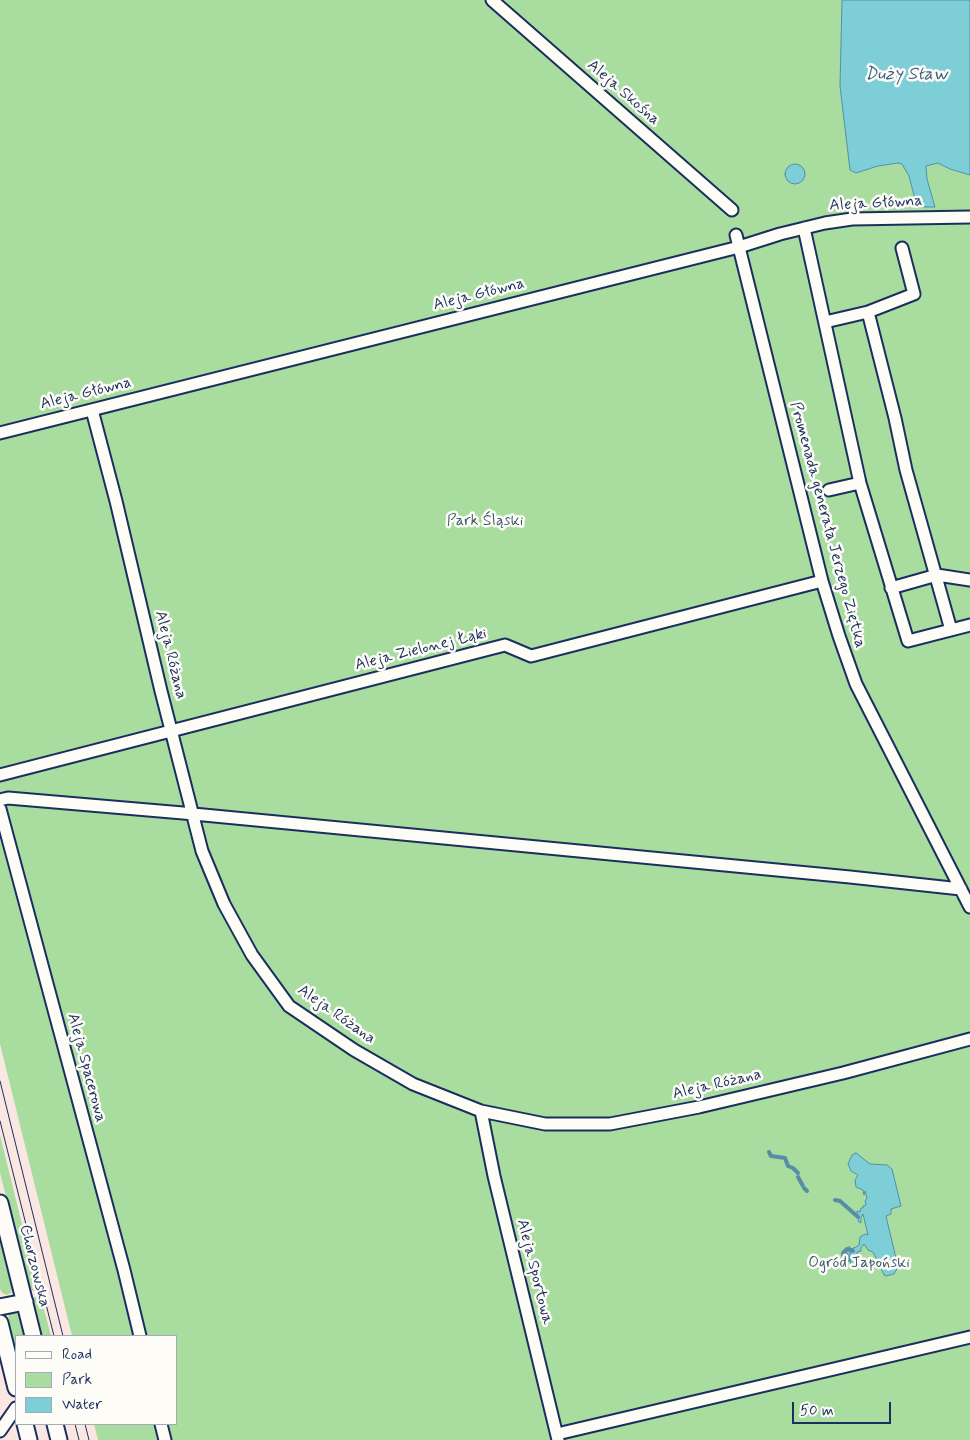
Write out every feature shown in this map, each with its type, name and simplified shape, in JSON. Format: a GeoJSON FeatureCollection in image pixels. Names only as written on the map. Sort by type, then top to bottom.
{"type":"FeatureCollection","features":[{"type":"Feature","properties":{"kind":"main road","name":"Chorzowska"},"geometry":{"type":"LineString","coordinates":[[0,1203],[33,1335]]}},
{"type":"Feature","properties":{"kind":"main road"},"geometry":{"type":"LineString","coordinates":[[0,1307],[25,1302]]}},
{"type":"Feature","properties":{"kind":"main road"},"geometry":{"type":"LineString","coordinates":[[0,1323],[15,1384]]}},
{"type":"Feature","properties":{"kind":"main road"},"geometry":{"type":"LineString","coordinates":[[25,1425],[29,1440]]}},
{"type":"Feature","properties":{"kind":"main road"},"geometry":{"type":"LineString","coordinates":[[55,1425],[59,1440]]}},
{"type":"Feature","properties":{"kind":"street","name":"Aleja Skośna"},"geometry":{"type":"LineString","coordinates":[[492,0],[732,210]]}},
{"type":"Feature","properties":{"kind":"street","name":"Aleja Główna"},"geometry":{"type":"LineString","coordinates":[[0,433],[739,247],[780,229],[804,228],[824,218],[970,217]]}},
{"type":"Feature","properties":{"kind":"street"},"geometry":{"type":"LineString","coordinates":[[804,228],[860,483],[908,641],[970,625]]}},
{"type":"Feature","properties":{"kind":"street","name":"Promenada generała Jerzego Ziętka"},"geometry":{"type":"LineString","coordinates":[[736,235],[822,581],[839,636],[856,684],[970,907]]}},
{"type":"Feature","properties":{"kind":"street"},"geometry":{"type":"LineString","coordinates":[[825,322],[868,312],[914,294],[902,248]]}},
{"type":"Feature","properties":{"kind":"street"},"geometry":{"type":"LineString","coordinates":[[868,312],[906,470],[951,630]]}},
{"type":"Feature","properties":{"kind":"street","name":"Aleja Różana"},"geometry":{"type":"LineString","coordinates":[[92,410],[202,852],[224,904],[252,955],[289,1006],[354,1050],[413,1084],[482,1111],[545,1124],[610,1124],[698,1107],[769,1091],[970,1039]]}},
{"type":"Feature","properties":{"kind":"street"},"geometry":{"type":"LineString","coordinates":[[828,490],[860,483]]}},
{"type":"Feature","properties":{"kind":"street"},"geometry":{"type":"LineString","coordinates":[[891,588],[936,575],[970,580]]}},
{"type":"Feature","properties":{"kind":"street","name":"Aleja Zielonej Łąki"},"geometry":{"type":"LineString","coordinates":[[0,775],[505,645],[531,656],[822,581]]}},
{"type":"Feature","properties":{"kind":"street"},"geometry":{"type":"LineString","coordinates":[[0,800],[8,798],[193,815],[961,889]]}},
{"type":"Feature","properties":{"kind":"street","name":"Aleja Spacerowa"},"geometry":{"type":"LineString","coordinates":[[0,809],[140,1335]]}},
{"type":"Feature","properties":{"kind":"street","name":"Aleja Sportowa"},"geometry":{"type":"LineString","coordinates":[[482,1111],[494,1176],[558,1437]]}},
{"type":"Feature","properties":{"kind":"street"},"geometry":{"type":"LineString","coordinates":[[558,1437],[970,1337]]}},
{"type":"Feature","properties":{"kind":"street"},"geometry":{"type":"LineString","coordinates":[[0,1431],[15,1409]]}},
{"type":"Feature","properties":{"kind":"street"},"geometry":{"type":"LineString","coordinates":[[161,1425],[165,1440]]}},
{"type":"Feature","properties":{"kind":"green space","name":"Park Śląski"},"geometry":{"type":"Polygon","coordinates":[[[0,0],[970,0],[970,1440],[98,1440],[94,1425],[178,1425],[178,1335],[72,1335],[0,1044],[0,0]]]}},
{"type":"Feature","properties":{"kind":"green space"},"geometry":{"type":"Polygon","coordinates":[[[0,1135],[38,1289],[33,1291],[29,1288],[0,1173],[0,1135]]]}},
{"type":"Feature","properties":{"kind":"green space"},"geometry":{"type":"Polygon","coordinates":[[[0,1232],[13,1285],[11,1293],[7,1295],[2,1293],[0,1289],[0,1232]]]}},
{"type":"Feature","properties":{"kind":"green space"},"geometry":{"type":"Polygon","coordinates":[[[40,1296],[51,1335],[41,1335],[32,1301],[35,1297],[40,1296]]]}},
{"type":"Feature","properties":{"kind":"green space"},"geometry":{"type":"Polygon","coordinates":[[[14,1312],[20,1315],[26,1335],[15,1335],[15,1353],[7,1321],[9,1314],[14,1312]]]}},
{"type":"Feature","properties":{"kind":"water","name":"Duży Staw"},"geometry":{"type":"Polygon","coordinates":[[[842,0],[970,0],[970,175],[938,163],[926,166],[927,179],[935,207],[917,207],[909,176],[902,164],[878,166],[856,173],[850,170],[840,86],[842,0]]]}},
{"type":"Feature","properties":{"kind":"water"},"geometry":{"type":"Polygon","coordinates":[[[795,164],[802,167],[805,174],[802,181],[795,184],[788,181],[785,174],[788,167],[795,164]]]}},
{"type":"Feature","properties":{"kind":"water"},"geometry":{"type":"Polygon","coordinates":[[[856,1153],[870,1164],[887,1165],[892,1169],[901,1206],[891,1209],[891,1214],[886,1216],[898,1267],[894,1274],[884,1275],[873,1252],[868,1250],[864,1244],[861,1251],[854,1255],[854,1265],[851,1265],[849,1246],[851,1249],[856,1247],[859,1245],[860,1237],[865,1234],[868,1235],[863,1214],[861,1223],[857,1215],[857,1211],[860,1212],[861,1208],[866,1205],[865,1201],[867,1198],[865,1191],[864,1195],[863,1190],[856,1187],[855,1180],[858,1175],[851,1171],[848,1164],[852,1155],[856,1153]]]}},
{"type":"Feature","properties":{"kind":"waterway"},"geometry":{"type":"LineString","coordinates":[[769,1152],[771,1156],[785,1158],[788,1166],[798,1173]]}},
{"type":"Feature","properties":{"kind":"waterway"},"geometry":{"type":"LineString","coordinates":[[798,1177],[803,1186]]}},
{"type":"Feature","properties":{"kind":"waterway"},"geometry":{"type":"LineString","coordinates":[[804,1188],[807,1191]]}},
{"type":"Feature","properties":{"kind":"waterway"},"geometry":{"type":"LineString","coordinates":[[835,1200],[840,1201],[858,1217]]}},
{"type":"Feature","properties":{"kind":"waterway"},"geometry":{"type":"LineString","coordinates":[[849,1260],[846,1254],[843,1255],[843,1253],[847,1249],[853,1251]]}},
{"type":"Feature","properties":{"kind":"tram line"},"geometry":{"type":"LineString","coordinates":[[0,1081],[63,1335]]}},
{"type":"Feature","properties":{"kind":"tram line"},"geometry":{"type":"LineString","coordinates":[[0,1121],[54,1335]]}},
{"type":"Feature","properties":{"kind":"tram line"},"geometry":{"type":"LineString","coordinates":[[75,1425],[79,1440]]}},
{"type":"Feature","properties":{"kind":"tram line"},"geometry":{"type":"LineString","coordinates":[[85,1425],[89,1440]]}},
{"type":"Feature","properties":{"kind":"park label","name":"Ogród Japoński"},"geometry":{"type":"Point","coordinates":[859,1264]}}]}
